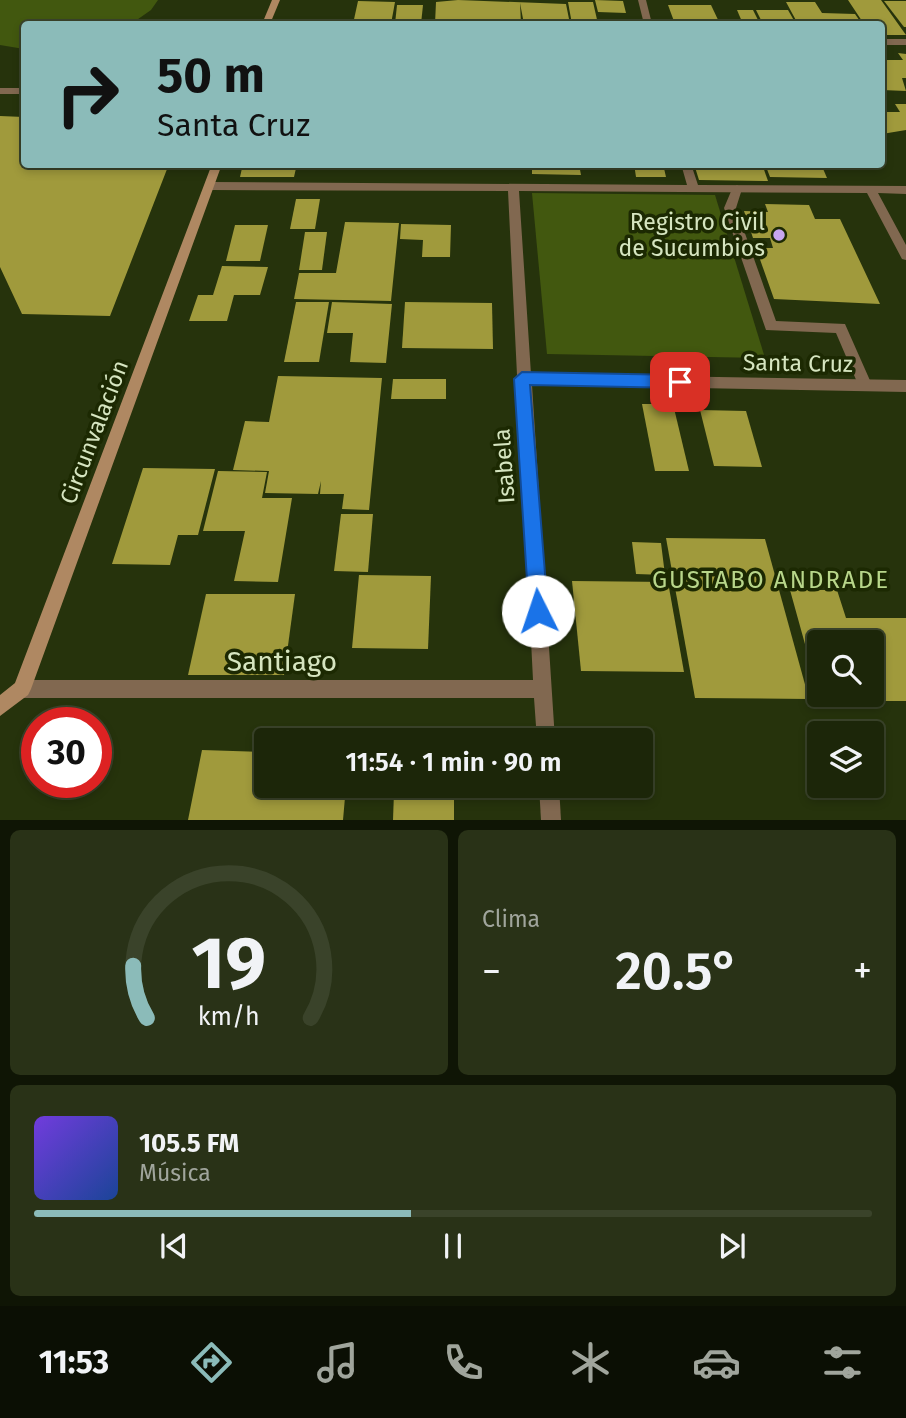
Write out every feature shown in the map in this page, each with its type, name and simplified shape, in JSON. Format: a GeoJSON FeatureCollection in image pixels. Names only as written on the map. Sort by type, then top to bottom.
{"type":"FeatureCollection","features":[{"type":"Feature","properties":{"kind":"main road"},"geometry":{"type":"LineString","coordinates":[[268,21],[276,0]]}},
{"type":"Feature","properties":{"kind":"main road","name":"Circunvalación"},"geometry":{"type":"LineString","coordinates":[[22,689],[216,168]]}},
{"type":"Feature","properties":{"kind":"main road"},"geometry":{"type":"LineString","coordinates":[[0,707],[22,689]]}},
{"type":"Feature","properties":{"kind":"street"},"geometry":{"type":"LineString","coordinates":[[642,0],[647,21]]}},
{"type":"Feature","properties":{"kind":"street"},"geometry":{"type":"LineString","coordinates":[[885,42],[906,42]]}},
{"type":"Feature","properties":{"kind":"street"},"geometry":{"type":"LineString","coordinates":[[0,91],[21,91]]}},
{"type":"Feature","properties":{"kind":"street"},"geometry":{"type":"LineString","coordinates":[[687,168],[693,188]]}},
{"type":"Feature","properties":{"kind":"street"},"geometry":{"type":"LineString","coordinates":[[211,186],[906,190]]}},
{"type":"Feature","properties":{"kind":"street","name":"Isabela"},"geometry":{"type":"LineString","coordinates":[[513,188],[522,379],[546,728]]}},
{"type":"Feature","properties":{"kind":"street"},"geometry":{"type":"LineString","coordinates":[[737,189],[730,208],[771,326],[840,328],[865,385]]}},
{"type":"Feature","properties":{"kind":"street"},"geometry":{"type":"LineString","coordinates":[[870,189],[906,256]]}},
{"type":"Feature","properties":{"kind":"street","name":"Santa Cruz"},"geometry":{"type":"LineString","coordinates":[[522,379],[906,386]]}},
{"type":"Feature","properties":{"kind":"street","name":"Santiago"},"geometry":{"type":"LineString","coordinates":[[22,689],[544,689]]}},
{"type":"Feature","properties":{"kind":"street"},"geometry":{"type":"LineString","coordinates":[[550,798],[551,820]]}},
{"type":"Feature","properties":{"kind":"green space"},"geometry":{"type":"Polygon","coordinates":[[[0,0],[158,0],[151,10],[135,21],[21,21],[21,48],[0,45],[0,0]]]}},
{"type":"Feature","properties":{"kind":"green space"},"geometry":{"type":"Polygon","coordinates":[[[532,193],[715,195],[765,358],[547,354],[532,193]]]}},
{"type":"Feature","properties":{"kind":"building"},"geometry":{"type":"Polygon","coordinates":[[[458,0],[566,4],[569,21],[523,21],[520,3],[521,21],[435,21],[436,2],[458,0]]]}},
{"type":"Feature","properties":{"kind":"building"},"geometry":{"type":"Polygon","coordinates":[[[595,0],[623,1],[626,13],[598,12],[595,0]]]}},
{"type":"Feature","properties":{"kind":"building"},"geometry":{"type":"Polygon","coordinates":[[[848,0],[881,0],[906,35],[885,35],[885,21],[862,21],[848,0]]]}},
{"type":"Feature","properties":{"kind":"building"},"geometry":{"type":"Polygon","coordinates":[[[358,1],[395,2],[392,21],[354,21],[358,1]]]}},
{"type":"Feature","properties":{"kind":"building"},"geometry":{"type":"Polygon","coordinates":[[[884,1],[906,1],[906,27],[904,27],[884,1]]]}},
{"type":"Feature","properties":{"kind":"building"},"geometry":{"type":"Polygon","coordinates":[[[568,2],[593,2],[597,21],[571,21],[568,2]]]}},
{"type":"Feature","properties":{"kind":"building"},"geometry":{"type":"Polygon","coordinates":[[[786,2],[815,2],[822,13],[855,14],[860,21],[796,21],[786,2]]]}},
{"type":"Feature","properties":{"kind":"building"},"geometry":{"type":"Polygon","coordinates":[[[397,5],[423,5],[421,21],[395,21],[397,5]]]}},
{"type":"Feature","properties":{"kind":"building"},"geometry":{"type":"Polygon","coordinates":[[[668,5],[711,5],[719,21],[674,21],[668,5]]]}},
{"type":"Feature","properties":{"kind":"building"},"geometry":{"type":"Polygon","coordinates":[[[737,10],[753,10],[758,21],[742,21],[737,10]]]}},
{"type":"Feature","properties":{"kind":"building"},"geometry":{"type":"Polygon","coordinates":[[[756,10],[788,10],[794,21],[762,21],[756,10]]]}},
{"type":"Feature","properties":{"kind":"building"},"geometry":{"type":"Polygon","coordinates":[[[898,53],[906,54],[906,78],[902,78],[906,91],[885,90],[885,60],[903,60],[898,53]]]}},
{"type":"Feature","properties":{"kind":"building"},"geometry":{"type":"Polygon","coordinates":[[[895,104],[906,104],[906,130],[885,134],[885,112],[900,112],[895,104]]]}},
{"type":"Feature","properties":{"kind":"building"},"geometry":{"type":"Polygon","coordinates":[[[0,116],[21,117],[21,168],[167,168],[110,316],[22,314],[0,267],[0,116]]]}},
{"type":"Feature","properties":{"kind":"building"},"geometry":{"type":"Polygon","coordinates":[[[242,168],[296,168],[294,177],[240,177],[242,168]]]}},
{"type":"Feature","properties":{"kind":"building"},"geometry":{"type":"Polygon","coordinates":[[[532,168],[580,168],[581,175],[532,174],[532,168]]]}},
{"type":"Feature","properties":{"kind":"building"},"geometry":{"type":"Polygon","coordinates":[[[635,168],[664,168],[666,177],[636,177],[635,168]]]}},
{"type":"Feature","properties":{"kind":"building"},"geometry":{"type":"Polygon","coordinates":[[[695,168],[763,168],[768,181],[699,180],[695,168]]]}},
{"type":"Feature","properties":{"kind":"building"},"geometry":{"type":"Polygon","coordinates":[[[767,168],[823,168],[827,178],[770,177],[767,168]]]}},
{"type":"Feature","properties":{"kind":"building"},"geometry":{"type":"Polygon","coordinates":[[[296,199],[320,199],[315,229],[290,229],[296,199]]]}},
{"type":"Feature","properties":{"kind":"building"},"geometry":{"type":"Polygon","coordinates":[[[765,204],[809,205],[815,219],[840,219],[880,304],[774,299],[756,248],[773,248],[770,238],[753,238],[744,211],[768,212],[765,204]]]}},
{"type":"Feature","properties":{"kind":"building"},"geometry":{"type":"Polygon","coordinates":[[[345,222],[399,223],[391,301],[294,299],[299,273],[336,273],[345,222]]]}},
{"type":"Feature","properties":{"kind":"building"},"geometry":{"type":"Polygon","coordinates":[[[401,224],[451,225],[450,257],[422,257],[423,240],[400,239],[401,224]]]}},
{"type":"Feature","properties":{"kind":"building"},"geometry":{"type":"Polygon","coordinates":[[[235,225],[268,225],[260,261],[226,261],[235,225]]]}},
{"type":"Feature","properties":{"kind":"building"},"geometry":{"type":"Polygon","coordinates":[[[305,232],[327,232],[322,270],[299,270],[305,232]]]}},
{"type":"Feature","properties":{"kind":"building"},"geometry":{"type":"Polygon","coordinates":[[[222,266],[268,267],[260,295],[234,295],[227,321],[189,321],[198,295],[213,295],[222,266]]]}},
{"type":"Feature","properties":{"kind":"building"},"geometry":{"type":"Polygon","coordinates":[[[296,302],[329,302],[319,362],[284,362],[296,302]]]}},
{"type":"Feature","properties":{"kind":"building"},"geometry":{"type":"Polygon","coordinates":[[[332,302],[392,304],[386,363],[350,362],[353,333],[327,333],[332,302]]]}},
{"type":"Feature","properties":{"kind":"building"},"geometry":{"type":"Polygon","coordinates":[[[405,302],[492,303],[493,349],[402,348],[405,302]]]}},
{"type":"Feature","properties":{"kind":"building"},"geometry":{"type":"Polygon","coordinates":[[[278,376],[382,378],[369,510],[342,509],[344,494],[320,494],[321,481],[318,494],[265,493],[269,471],[233,470],[245,421],[269,422],[278,376]]]}},
{"type":"Feature","properties":{"kind":"building"},"geometry":{"type":"Polygon","coordinates":[[[393,379],[446,379],[446,399],[391,399],[393,379]]]}},
{"type":"Feature","properties":{"kind":"building"},"geometry":{"type":"Polygon","coordinates":[[[642,404],[673,404],[689,471],[655,471],[642,404]]]}},
{"type":"Feature","properties":{"kind":"building"},"geometry":{"type":"Polygon","coordinates":[[[700,410],[746,411],[762,467],[714,466],[700,410]]]}},
{"type":"Feature","properties":{"kind":"building"},"geometry":{"type":"Polygon","coordinates":[[[143,468],[215,469],[198,535],[178,535],[170,565],[112,564],[143,468]]]}},
{"type":"Feature","properties":{"kind":"building"},"geometry":{"type":"Polygon","coordinates":[[[218,471],[267,472],[262,498],[292,498],[278,582],[234,581],[245,531],[203,531],[218,471]]]}},
{"type":"Feature","properties":{"kind":"building"},"geometry":{"type":"Polygon","coordinates":[[[341,514],[373,514],[368,572],[334,571],[341,514]]]}},
{"type":"Feature","properties":{"kind":"building"},"geometry":{"type":"Polygon","coordinates":[[[666,538],[765,539],[807,699],[695,698],[666,538]]]}},
{"type":"Feature","properties":{"kind":"building"},"geometry":{"type":"Polygon","coordinates":[[[632,542],[661,543],[665,575],[636,574],[632,542]]]}},
{"type":"Feature","properties":{"kind":"building"},"geometry":{"type":"Polygon","coordinates":[[[359,575],[431,576],[428,649],[352,648],[359,575]]]}},
{"type":"Feature","properties":{"kind":"building"},"geometry":{"type":"Polygon","coordinates":[[[572,581],[668,582],[684,672],[581,671],[572,581]]]}},
{"type":"Feature","properties":{"kind":"building"},"geometry":{"type":"Polygon","coordinates":[[[790,590],[837,590],[846,618],[906,618],[906,701],[884,701],[884,630],[807,630],[807,651],[790,590]]]}},
{"type":"Feature","properties":{"kind":"building"},"geometry":{"type":"Polygon","coordinates":[[[206,594],[295,594],[284,675],[188,675],[206,594]]]}},
{"type":"Feature","properties":{"kind":"building"},"geometry":{"type":"Polygon","coordinates":[[[202,750],[254,752],[254,798],[345,798],[343,820],[188,820],[202,750]]]}},
{"type":"Feature","properties":{"kind":"building"},"geometry":{"type":"Polygon","coordinates":[[[394,798],[454,798],[454,820],[393,820],[394,798]]]}},
{"type":"Feature","properties":{"kind":"place","name":"Registro Civil de Sucumbios"},"geometry":{"type":"Point","coordinates":[779,235]}},
{"type":"Feature","properties":{"kind":"district","name":"GUSTABO ANDRADE"},"geometry":{"type":"Point","coordinates":[771,580]}},
{"type":"Feature","properties":{"kind":"route"},"geometry":{"type":"LineString","coordinates":[[538,611],[522,379],[680,382]]}}]}
